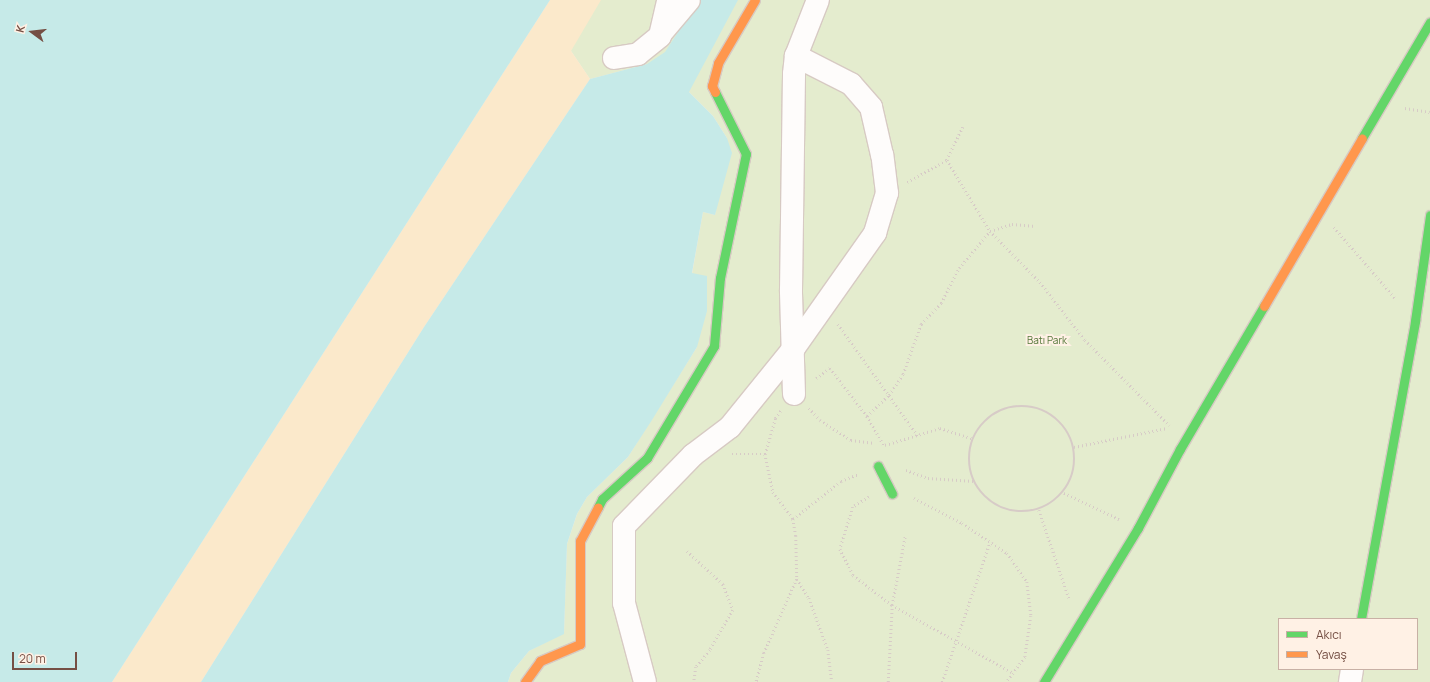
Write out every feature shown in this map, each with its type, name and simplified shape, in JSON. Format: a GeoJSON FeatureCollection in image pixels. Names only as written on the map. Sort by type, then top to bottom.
{"type":"FeatureCollection","features":[{"type":"Feature","properties":{"kind":"street"},"geometry":{"type":"LineString","coordinates":[[660,36],[668,0]]}},
{"type":"Feature","properties":{"kind":"street"},"geometry":{"type":"LineString","coordinates":[[614,58],[638,54],[660,36],[690,0]]}},
{"type":"Feature","properties":{"kind":"street"},"geometry":{"type":"LineString","coordinates":[[525,682],[540,661],[580,644],[580,541],[602,499],[647,458],[714,346],[720,278],[746,154],[712,86],[718,63],[756,0]]}},
{"type":"Feature","properties":{"kind":"street"},"geometry":{"type":"LineString","coordinates":[[794,394],[792,282],[794,74],[796,56],[818,0]]}},
{"type":"Feature","properties":{"kind":"street"},"geometry":{"type":"LineString","coordinates":[[1044,682],[1138,528],[1180,449],[1321,211],[1430,22]]}},
{"type":"Feature","properties":{"kind":"street"},"geometry":{"type":"LineString","coordinates":[[645,682],[624,603],[624,526],[693,455],[730,427],[794,348],[875,233],[886,193],[882,155],[871,107],[851,84],[796,56]]}},
{"type":"Feature","properties":{"kind":"street"},"geometry":{"type":"LineString","coordinates":[[1361,618],[1415,321],[1430,215]]}},
{"type":"Feature","properties":{"kind":"street"},"geometry":{"type":"LineString","coordinates":[[878,466],[892,494]]}},
{"type":"Feature","properties":{"kind":"street"},"geometry":{"type":"LineString","coordinates":[[1350,682],[1352,670]]}},
{"type":"Feature","properties":{"kind":"path"},"geometry":{"type":"LineString","coordinates":[[886,193],[947,160],[963,127]]}},
{"type":"Feature","properties":{"kind":"path"},"geometry":{"type":"LineString","coordinates":[[947,160],[990,232],[1040,282],[1085,340],[1172,427],[1074,447]]}},
{"type":"Feature","properties":{"kind":"path"},"geometry":{"type":"LineString","coordinates":[[1321,211],[1415,321]]}},
{"type":"Feature","properties":{"kind":"path"},"geometry":{"type":"LineString","coordinates":[[867,416],[889,395],[903,374],[921,324],[941,303],[959,268],[990,232],[1012,224],[1035,226]]}},
{"type":"Feature","properties":{"kind":"path"},"geometry":{"type":"LineString","coordinates":[[825,306],[918,436]]}},
{"type":"Feature","properties":{"kind":"path"},"geometry":{"type":"LineString","coordinates":[[756,682],[764,652],[797,579],[796,536],[793,519],[774,492],[765,454],[775,418],[794,394],[830,368],[867,416],[894,462],[909,473],[928,478],[974,481]]}},
{"type":"Feature","properties":{"kind":"path"},"geometry":{"type":"LineString","coordinates":[[794,394],[820,420],[851,440],[884,445],[918,436],[940,428],[973,439]]}},
{"type":"Feature","properties":{"kind":"path"},"geometry":{"type":"LineString","coordinates":[[1013,406],[1040,408],[1062,423],[1074,447],[1074,471],[1064,493],[1053,503],[1039,510],[1020,512],[1001,508],[985,497],[974,481],[969,460],[973,439],[989,417],[1013,406]]}},
{"type":"Feature","properties":{"kind":"path"},"geometry":{"type":"LineString","coordinates":[[693,455],[765,454]]}},
{"type":"Feature","properties":{"kind":"path"},"geometry":{"type":"LineString","coordinates":[[793,519],[841,481],[878,466],[894,462]]}},
{"type":"Feature","properties":{"kind":"path"},"geometry":{"type":"LineString","coordinates":[[1064,493],[1138,528]]}},
{"type":"Feature","properties":{"kind":"path"},"geometry":{"type":"LineString","coordinates":[[1007,682],[1025,657],[1031,616],[1027,582],[1007,553],[962,523],[912,497],[892,494],[866,497],[853,507],[840,549],[853,575],[892,605],[1014,672]]}},
{"type":"Feature","properties":{"kind":"path"},"geometry":{"type":"LineString","coordinates":[[1039,510],[1078,625]]}},
{"type":"Feature","properties":{"kind":"path"},"geometry":{"type":"LineString","coordinates":[[888,682],[892,605],[905,536]]}},
{"type":"Feature","properties":{"kind":"path"},"geometry":{"type":"LineString","coordinates":[[942,682],[954,640],[990,542]]}},
{"type":"Feature","properties":{"kind":"path"},"geometry":{"type":"LineString","coordinates":[[687,551],[723,584],[733,610],[710,650],[696,667],[694,682]]}},
{"type":"Feature","properties":{"kind":"path"},"geometry":{"type":"LineString","coordinates":[[797,579],[809,598],[828,650],[832,682]]}},
{"type":"Feature","properties":{"kind":"green space","name":"Batı Park"},"geometry":{"type":"Polygon","coordinates":[[[555,0],[1430,0],[1430,682],[508,682],[511,673],[529,651],[564,633],[567,544],[577,514],[587,497],[628,457],[697,347],[692,274],[703,212],[715,215],[727,138],[713,116],[689,92],[648,64],[590,79],[571,51],[555,0]]]}},
{"type":"Feature","properties":{"kind":"sand"},"geometry":{"type":"Polygon","coordinates":[[[550,0],[601,0],[571,51],[590,79],[424,327],[201,682],[112,682],[550,0]]]}},
{"type":"Feature","properties":{"kind":"water"},"geometry":{"type":"Polygon","coordinates":[[[0,0],[550,0],[112,682],[0,682],[0,0]]]}},
{"type":"Feature","properties":{"kind":"water"},"geometry":{"type":"Polygon","coordinates":[[[699,0],[738,0],[689,92],[713,116],[727,138],[732,153],[715,215],[703,212],[692,273],[707,276],[707,311],[697,347],[652,420],[628,457],[587,497],[577,514],[567,544],[564,634],[529,651],[511,673],[508,682],[201,682],[424,327],[590,79],[647,64],[665,52],[699,0]]]}},
{"type":"Feature","properties":{"kind":"traffic: fast"},"geometry":{"type":"LineString","coordinates":[[1362,138],[1430,22]]}},
{"type":"Feature","properties":{"kind":"traffic: fast"},"geometry":{"type":"LineString","coordinates":[[598,507],[602,499],[647,458],[714,346],[720,278],[746,154],[715,92]]}},
{"type":"Feature","properties":{"kind":"traffic: fast"},"geometry":{"type":"LineString","coordinates":[[1361,618],[1415,321],[1430,215]]}},
{"type":"Feature","properties":{"kind":"traffic: fast"},"geometry":{"type":"LineString","coordinates":[[1044,682],[1138,528],[1180,449],[1264,306]]}},
{"type":"Feature","properties":{"kind":"traffic: fast"},"geometry":{"type":"LineString","coordinates":[[878,466],[892,494]]}},
{"type":"Feature","properties":{"kind":"traffic: slow"},"geometry":{"type":"LineString","coordinates":[[715,92],[712,86],[718,63],[755,0]]}},
{"type":"Feature","properties":{"kind":"traffic: slow"},"geometry":{"type":"LineString","coordinates":[[1264,306],[1362,138]]}},
{"type":"Feature","properties":{"kind":"traffic: slow"},"geometry":{"type":"LineString","coordinates":[[525,682],[540,661],[580,644],[580,541],[598,507]]}}]}
